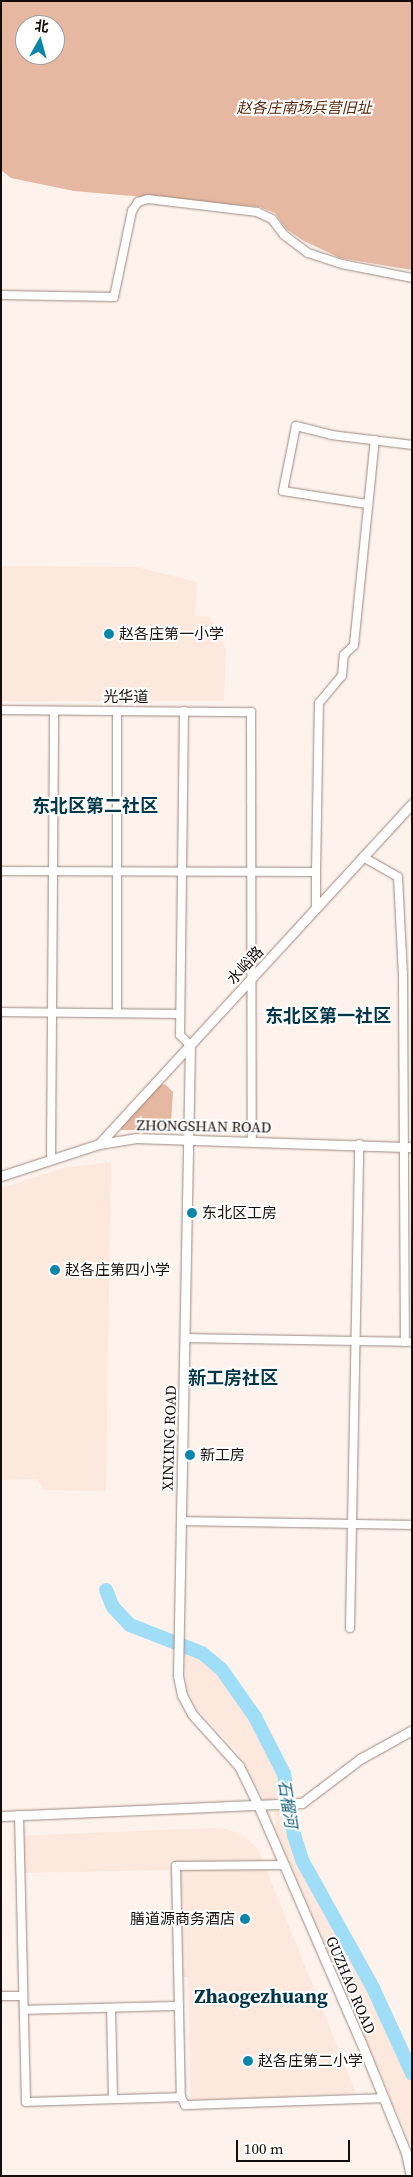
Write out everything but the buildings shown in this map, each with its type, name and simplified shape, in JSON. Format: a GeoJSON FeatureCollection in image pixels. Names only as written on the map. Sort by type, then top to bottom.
{"type":"FeatureCollection","features":[{"type":"Feature","properties":{"kind":"street"},"geometry":{"type":"LineString","coordinates":[[1,295],[114,297],[132,211],[138,202],[148,199],[257,212],[272,218],[284,235],[308,253],[342,264],[412,278]]}},
{"type":"Feature","properties":{"kind":"street"},"geometry":{"type":"LineString","coordinates":[[367,504],[283,491],[296,426],[331,435],[412,445]]}},
{"type":"Feature","properties":{"kind":"street"},"geometry":{"type":"LineString","coordinates":[[316,908],[319,703],[342,676],[344,655],[354,645],[360,572],[366,548],[364,533],[375,440]]}},
{"type":"Feature","properties":{"kind":"street","name":"光华道"},"geometry":{"type":"LineString","coordinates":[[1,710],[251,712],[251,872]]}},
{"type":"Feature","properties":{"kind":"street"},"geometry":{"type":"LineString","coordinates":[[51,1159],[54,711]]}},
{"type":"Feature","properties":{"kind":"street"},"geometry":{"type":"LineString","coordinates":[[117,711],[117,1013]]}},
{"type":"Feature","properties":{"kind":"street"},"geometry":{"type":"LineString","coordinates":[[184,712],[180,1035],[190,1045]]}},
{"type":"Feature","properties":{"kind":"street","name":"水峪路"},"geometry":{"type":"LineString","coordinates":[[99,1144],[412,804]]}},
{"type":"Feature","properties":{"kind":"street"},"geometry":{"type":"LineString","coordinates":[[186,1338],[409,1342],[408,1147],[398,877],[363,857]]}},
{"type":"Feature","properties":{"kind":"street"},"geometry":{"type":"LineString","coordinates":[[1,870],[316,872]]}},
{"type":"Feature","properties":{"kind":"street"},"geometry":{"type":"LineString","coordinates":[[251,872],[252,1141]]}},
{"type":"Feature","properties":{"kind":"street"},"geometry":{"type":"LineString","coordinates":[[1,1012],[180,1014]]}},
{"type":"Feature","properties":{"kind":"street","name":"XINXING ROAD"},"geometry":{"type":"LineString","coordinates":[[190,1045],[186,1338],[177,1653],[182,1695],[192,1714],[239,1766],[260,1807]]}},
{"type":"Feature","properties":{"kind":"street","name":"ZHONGSHAN ROAD"},"geometry":{"type":"LineString","coordinates":[[1,1176],[99,1144],[135,1138],[408,1147]]}},
{"type":"Feature","properties":{"kind":"street"},"geometry":{"type":"LineString","coordinates":[[350,1628],[359,1144]]}},
{"type":"Feature","properties":{"kind":"street"},"geometry":{"type":"LineString","coordinates":[[181,1521],[412,1525]]}},
{"type":"Feature","properties":{"kind":"street"},"geometry":{"type":"LineString","coordinates":[[1,1816],[260,1807],[302,1803],[360,1759],[412,1730]]}},
{"type":"Feature","properties":{"kind":"street","name":"GUZHAO ROAD"},"geometry":{"type":"LineString","coordinates":[[260,1807],[384,2098],[406,2153],[412,2176]]}},
{"type":"Feature","properties":{"kind":"street"},"geometry":{"type":"LineString","coordinates":[[19,1815],[26,2102],[181,2097]]}},
{"type":"Feature","properties":{"kind":"street"},"geometry":{"type":"LineString","coordinates":[[284,1865],[176,1866],[181,2097],[185,2105],[384,2098]]}},
{"type":"Feature","properties":{"kind":"street"},"geometry":{"type":"LineString","coordinates":[[1,1996],[23,1996]]}},
{"type":"Feature","properties":{"kind":"street"},"geometry":{"type":"LineString","coordinates":[[24,2010],[179,2006]]}},
{"type":"Feature","properties":{"kind":"street"},"geometry":{"type":"LineString","coordinates":[[111,2008],[114,2099]]}},
{"type":"Feature","properties":{"kind":"shaded area","name":"赵各庄第一小学"},"geometry":{"type":"Polygon","coordinates":[[[1,566],[137,567],[197,582],[195,616],[210,617],[226,650],[224,701],[1,701],[1,566]]]}},
{"type":"Feature","properties":{"kind":"shaded area"},"geometry":{"type":"Polygon","coordinates":[[[111,1162],[106,1491],[44,1490],[37,1479],[1,1480],[1,1188],[64,1168],[111,1162]]]}},
{"type":"Feature","properties":{"kind":"shaded area"},"geometry":{"type":"Polygon","coordinates":[[[184,1653],[217,1670],[271,1757],[279,1775],[283,1801],[264,1800],[238,1752],[197,1709],[186,1688],[184,1653]]]}},
{"type":"Feature","properties":{"kind":"shaded area"},"geometry":{"type":"Polygon","coordinates":[[[284,1808],[288,1838],[373,2000],[391,2044],[412,2076],[412,2148],[275,1828],[274,1812],[284,1808]]]}},
{"type":"Feature","properties":{"kind":"shaded area"},"geometry":{"type":"Polygon","coordinates":[[[210,1828],[227,1829],[244,1836],[258,1849],[356,2093],[191,2102],[188,1977],[175,1977],[170,1870],[18,1873],[16,1836],[210,1828]]]}},
{"type":"Feature","properties":{"kind":"green space","name":"赵各庄南场兵营旧址"},"geometry":{"type":"Polygon","coordinates":[[[1,1],[412,1],[412,270],[340,258],[304,241],[286,229],[275,213],[260,207],[74,191],[11,178],[1,170],[1,1]]]}},
{"type":"Feature","properties":{"kind":"green space"},"geometry":{"type":"Polygon","coordinates":[[[165,1084],[173,1092],[171,1123],[147,1130],[121,1130],[122,1125],[156,1087],[165,1084]]]}},
{"type":"Feature","properties":{"kind":"waterway","name":"石榴河"},"geometry":{"type":"LineString","coordinates":[[106,1590],[113,1607],[130,1625],[202,1653],[222,1670],[255,1717],[284,1774],[294,1835],[303,1862],[373,1988],[412,2073]]}},
{"type":"Feature","properties":{"kind":"place","name":"赵各庄第一小学"},"geometry":{"type":"Point","coordinates":[109,634]}},
{"type":"Feature","properties":{"kind":"place","name":"东北区工房"},"geometry":{"type":"Point","coordinates":[192,1213]}},
{"type":"Feature","properties":{"kind":"place","name":"赵各庄第四小学"},"geometry":{"type":"Point","coordinates":[55,1270]}},
{"type":"Feature","properties":{"kind":"place","name":"新工房"},"geometry":{"type":"Point","coordinates":[190,1455]}},
{"type":"Feature","properties":{"kind":"place","name":"膳道源商务酒店"},"geometry":{"type":"Point","coordinates":[245,1919]}},
{"type":"Feature","properties":{"kind":"place","name":"赵各庄第二小学"},"geometry":{"type":"Point","coordinates":[248,2061]}},
{"type":"Feature","properties":{"kind":"district","name":"东北区第二社区"},"geometry":{"type":"Point","coordinates":[95,806]}},
{"type":"Feature","properties":{"kind":"district","name":"东北区第一社区"},"geometry":{"type":"Point","coordinates":[328,1016]}},
{"type":"Feature","properties":{"kind":"district","name":"新工房社区"},"geometry":{"type":"Point","coordinates":[233,1378]}},
{"type":"Feature","properties":{"kind":"district","name":"Zhaogezhuang"},"geometry":{"type":"Point","coordinates":[261,1996]}}]}
